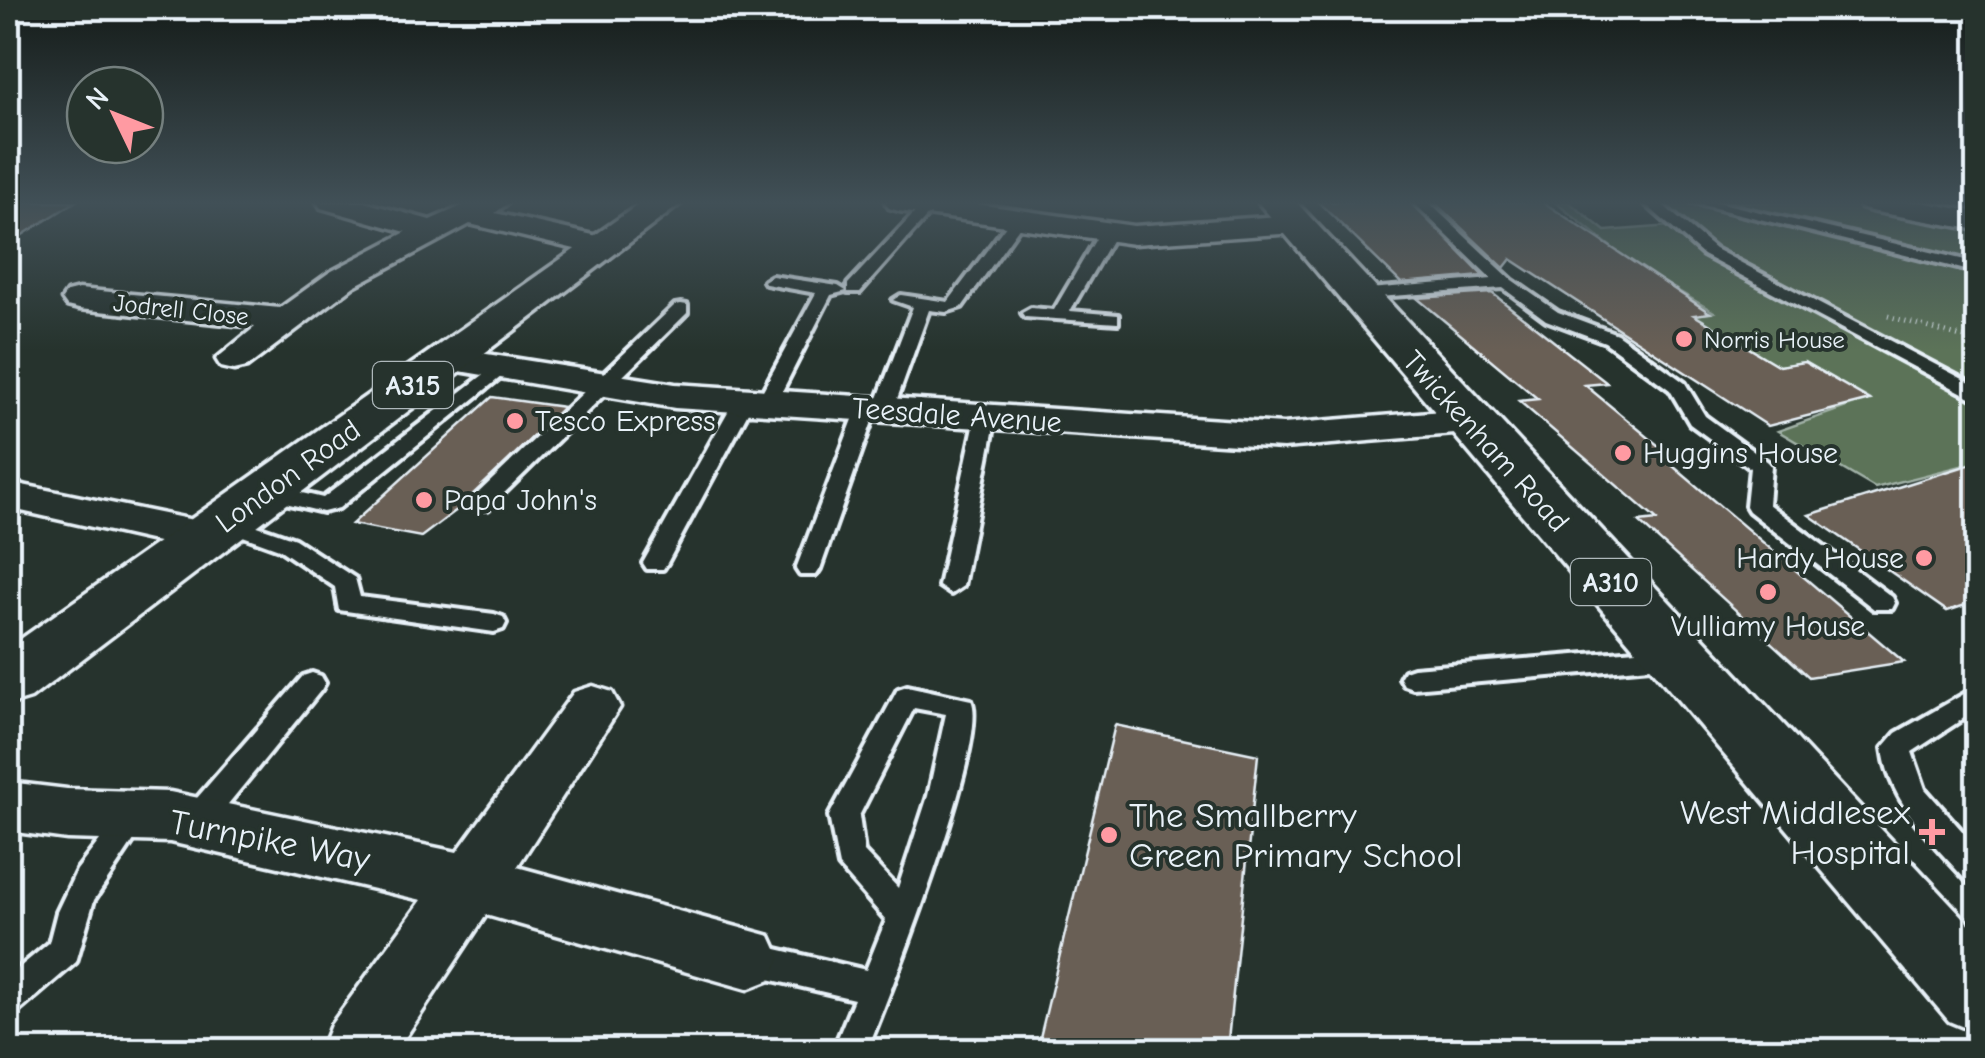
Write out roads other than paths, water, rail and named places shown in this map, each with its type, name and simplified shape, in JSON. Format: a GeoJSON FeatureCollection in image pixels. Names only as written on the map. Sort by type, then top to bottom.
{"type":"FeatureCollection","features":[{"type":"Feature","properties":{"kind":"main road","name":"London Road"},"geometry":{"type":"LineString","coordinates":[[15,669],[267,492],[593,251]]}},
{"type":"Feature","properties":{"kind":"main road","name":"Twickenham Road"},"geometry":{"type":"LineString","coordinates":[[1319,251],[1978,993]]}},
{"type":"Feature","properties":{"kind":"street"},"geometry":{"type":"LineString","coordinates":[[234,359],[342,279],[393,251]]}},
{"type":"Feature","properties":{"kind":"street","name":"Jodrell Close"},"geometry":{"type":"LineString","coordinates":[[79,298],[284,319]]}},
{"type":"Feature","properties":{"kind":"street","name":"Teesdale Avenue"},"geometry":{"type":"LineString","coordinates":[[449,359],[605,386],[755,402],[1283,436],[1467,421]]}},
{"type":"Feature","properties":{"kind":"street"},"geometry":{"type":"LineString","coordinates":[[8,495],[214,530]]}},
{"type":"Feature","properties":{"kind":"street"},"geometry":{"type":"LineString","coordinates":[[356,1050],[593,707]]}},
{"type":"Feature","properties":{"kind":"street","name":"Turnpike Way"},"geometry":{"type":"LineString","coordinates":[[8,808],[170,816],[471,883],[747,958]]}},
{"type":"Feature","properties":{"kind":"lane"},"geometry":{"type":"LineString","coordinates":[[850,290],[882,251]]}},
{"type":"Feature","properties":{"kind":"lane"},"geometry":{"type":"LineString","coordinates":[[901,300],[951,305],[991,251]]}},
{"type":"Feature","properties":{"kind":"lane"},"geometry":{"type":"LineString","coordinates":[[1059,315],[1097,251]]}},
{"type":"Feature","properties":{"kind":"lane"},"geometry":{"type":"LineString","coordinates":[[1472,251],[1506,283],[1552,316],[1611,338],[1678,387],[1697,420],[1761,466],[1757,506],[1884,603]]}},
{"type":"Feature","properties":{"kind":"lane"},"geometry":{"type":"LineString","coordinates":[[1707,251],[1978,395]]}},
{"type":"Feature","properties":{"kind":"lane"},"geometry":{"type":"LineString","coordinates":[[1907,251],[1978,268]]}},
{"type":"Feature","properties":{"kind":"lane"},"geometry":{"type":"LineString","coordinates":[[772,282],[874,292]]}},
{"type":"Feature","properties":{"kind":"lane"},"geometry":{"type":"LineString","coordinates":[[1356,295],[1506,283]]}},
{"type":"Feature","properties":{"kind":"lane"},"geometry":{"type":"LineString","coordinates":[[655,563],[755,402],[818,285]]}},
{"type":"Feature","properties":{"kind":"lane"},"geometry":{"type":"LineString","coordinates":[[808,569],[923,304]]}},
{"type":"Feature","properties":{"kind":"lane"},"geometry":{"type":"LineString","coordinates":[[480,504],[681,310]]}},
{"type":"Feature","properties":{"kind":"lane"},"geometry":{"type":"LineString","coordinates":[[1030,314],[1112,319]]}},
{"type":"Feature","properties":{"kind":"lane"},"geometry":{"type":"LineString","coordinates":[[267,492],[322,505],[331,503],[500,368]]}},
{"type":"Feature","properties":{"kind":"lane"},"geometry":{"type":"LineString","coordinates":[[952,586],[986,417]]}},
{"type":"Feature","properties":{"kind":"lane"},"geometry":{"type":"LineString","coordinates":[[214,530],[287,544],[346,584],[348,604],[494,623]]}},
{"type":"Feature","properties":{"kind":"lane"},"geometry":{"type":"LineString","coordinates":[[1413,678],[1677,656]]}},
{"type":"Feature","properties":{"kind":"lane"},"geometry":{"type":"LineString","coordinates":[[194,822],[312,683]]}},
{"type":"Feature","properties":{"kind":"lane"},"geometry":{"type":"LineString","coordinates":[[850,1050],[904,918],[952,769],[961,707],[907,696],[844,816],[850,856],[904,918]]}},
{"type":"Feature","properties":{"kind":"lane"},"geometry":{"type":"LineString","coordinates":[[1978,696],[1906,740],[1896,748],[1896,760],[1927,814],[1978,871]]}},
{"type":"Feature","properties":{"kind":"lane"},"geometry":{"type":"LineString","coordinates":[[8,998],[64,952],[68,921],[88,873],[134,817]]}},
{"type":"Feature","properties":{"kind":"lane"},"geometry":{"type":"LineString","coordinates":[[747,958],[875,988]]}},
{"type":"Feature","properties":{"kind":"place","name":"Norris House"},"geometry":{"type":"Point","coordinates":[1684,339]}},
{"type":"Feature","properties":{"kind":"place","name":"Tesco Express"},"geometry":{"type":"Point","coordinates":[515,421]}},
{"type":"Feature","properties":{"kind":"place","name":"Huggins House"},"geometry":{"type":"Point","coordinates":[1623,453]}},
{"type":"Feature","properties":{"kind":"place","name":"Papa John's"},"geometry":{"type":"Point","coordinates":[424,500]}},
{"type":"Feature","properties":{"kind":"place","name":"Hardy House"},"geometry":{"type":"Point","coordinates":[1924,558]}},
{"type":"Feature","properties":{"kind":"place","name":"Vulliamy House"},"geometry":{"type":"Point","coordinates":[1768,592]}},
{"type":"Feature","properties":{"kind":"place","name":"West Middlesex Hospital"},"geometry":{"type":"Point","coordinates":[1932,832]}},
{"type":"Feature","properties":{"kind":"place","name":"The Smallberry Green Primary School"},"geometry":{"type":"Point","coordinates":[1109,835]}}]}
